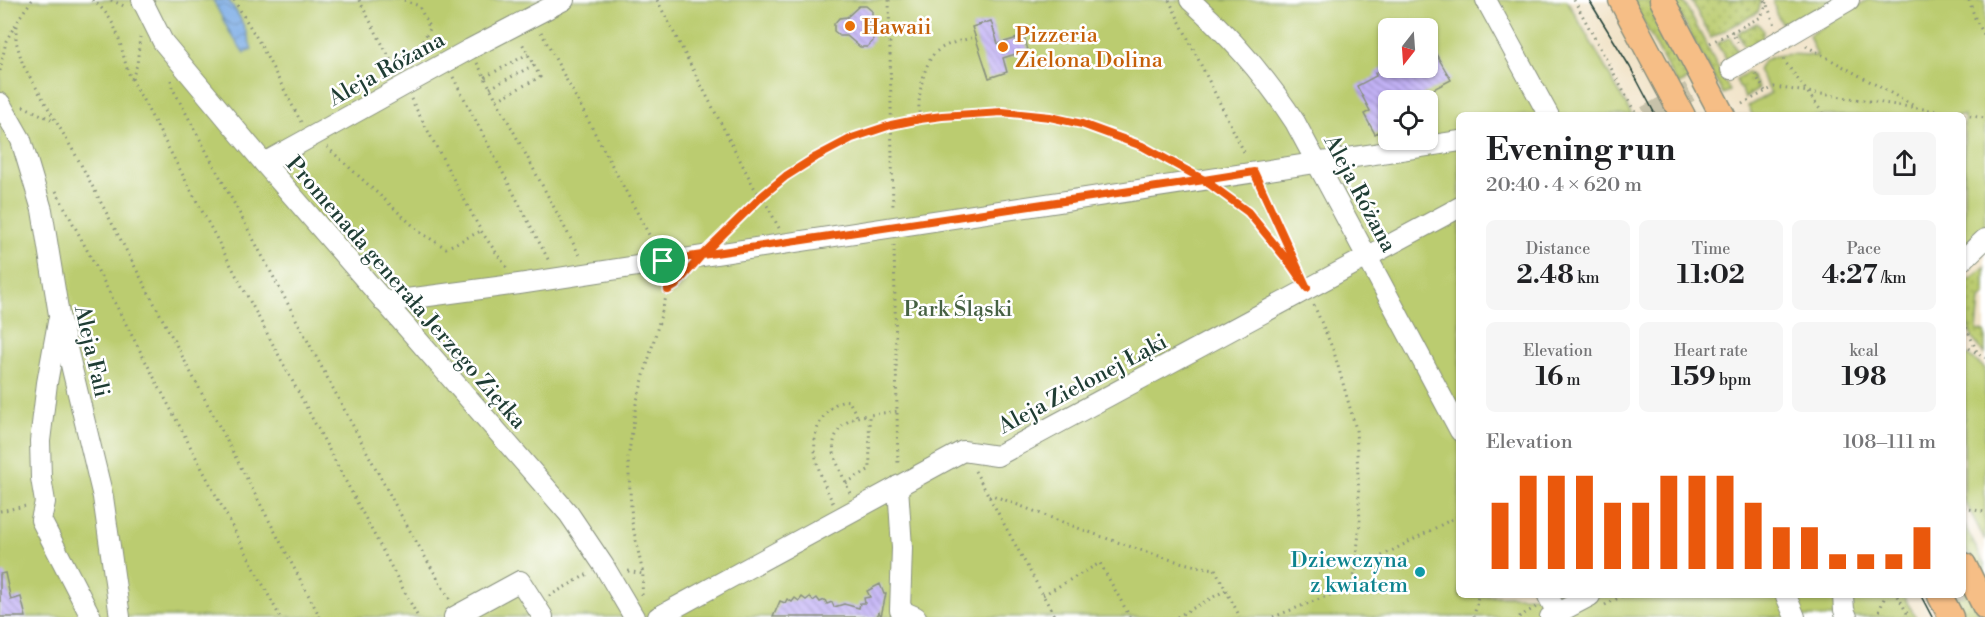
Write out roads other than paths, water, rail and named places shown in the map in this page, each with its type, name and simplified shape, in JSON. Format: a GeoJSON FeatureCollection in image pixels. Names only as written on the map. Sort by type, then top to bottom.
{"type":"FeatureCollection","features":[{"type":"Feature","properties":{"kind":"main road"},"geometry":{"type":"LineString","coordinates":[[1621,0],[1681,112]]}},
{"type":"Feature","properties":{"kind":"main road"},"geometry":{"type":"LineString","coordinates":[[1662,0],[1733,110]]}},
{"type":"Feature","properties":{"kind":"main road"},"geometry":{"type":"LineString","coordinates":[[1966,569],[1985,607]]}},
{"type":"Feature","properties":{"kind":"main road"},"geometry":{"type":"LineString","coordinates":[[1941,598],[1952,617]]}},
{"type":"Feature","properties":{"kind":"street","name":"Aleja Różana"},"geometry":{"type":"LineString","coordinates":[[264,164],[445,63],[474,57],[533,16],[564,0]]}},
{"type":"Feature","properties":{"kind":"street","name":"Aleja Różana"},"geometry":{"type":"LineString","coordinates":[[1190,0],[1261,73],[1295,122],[1456,423]]}},
{"type":"Feature","properties":{"kind":"street"},"geometry":{"type":"LineString","coordinates":[[1486,0],[1547,112]]}},
{"type":"Feature","properties":{"kind":"street"},"geometry":{"type":"LineString","coordinates":[[1731,69],[1849,0]]}},
{"type":"Feature","properties":{"kind":"street","name":"Promenada generała Jerzego Ziętka"},"geometry":{"type":"LineString","coordinates":[[146,8],[163,42],[264,164],[569,514],[604,566],[634,617]]}},
{"type":"Feature","properties":{"kind":"street","name":"Aleja Fali"},"geometry":{"type":"LineString","coordinates":[[9,103],[42,210],[59,315],[104,497],[120,617]]}},
{"type":"Feature","properties":{"kind":"street"},"geometry":{"type":"LineString","coordinates":[[384,302],[519,284],[1456,142]]}},
{"type":"Feature","properties":{"kind":"street","name":"Aleja Zielonej Łąki"},"geometry":{"type":"LineString","coordinates":[[898,486],[963,451],[997,456],[1456,209]]}},
{"type":"Feature","properties":{"kind":"street"},"geometry":{"type":"LineString","coordinates":[[1966,257],[1985,239]]}},
{"type":"Feature","properties":{"kind":"street"},"geometry":{"type":"LineString","coordinates":[[59,315],[42,416],[41,477],[45,502],[41,520],[91,617]]}},
{"type":"Feature","properties":{"kind":"street"},"geometry":{"type":"LineString","coordinates":[[658,617],[854,504],[898,486],[902,548],[900,610],[916,617]]}},
{"type":"Feature","properties":{"kind":"street"},"geometry":{"type":"LineString","coordinates":[[465,614],[520,581],[539,610]]}},
{"type":"Feature","properties":{"kind":"street"},"geometry":{"type":"LineString","coordinates":[[1549,598],[1554,615],[1586,598]]}},
{"type":"Feature","properties":{"kind":"street"},"geometry":{"type":"LineString","coordinates":[[1787,598],[1795,617]]}},
{"type":"Feature","properties":{"kind":"street"},"geometry":{"type":"LineString","coordinates":[[1843,598],[1847,617]]}},
{"type":"Feature","properties":{"kind":"water"},"geometry":{"type":"Polygon","coordinates":[[[213,0],[228,0],[232,5],[243,24],[252,50],[244,53],[229,31],[213,0]]]}},
{"type":"Feature","properties":{"kind":"tunnel"},"geometry":{"type":"LineString","coordinates":[[1653,112],[1731,69]]}},
{"type":"Feature","properties":{"kind":"tram line"},"geometry":{"type":"LineString","coordinates":[[1589,0],[1630,67],[1654,112]]}},
{"type":"Feature","properties":{"kind":"tram line"},"geometry":{"type":"LineString","coordinates":[[1922,598],[1932,617]]}},
{"type":"Feature","properties":{"kind":"place","name":"Hawaii"},"geometry":{"type":"Point","coordinates":[850,26]}},
{"type":"Feature","properties":{"kind":"place","name":"Pizzeria Zielona Dolina"},"geometry":{"type":"Point","coordinates":[1003,47]}},
{"type":"Feature","properties":{"kind":"place","name":"Dziewczyna z kwiatem"},"geometry":{"type":"Point","coordinates":[1420,572]}},
{"type":"Feature","properties":{"kind":"park label","name":"Park Śląski"},"geometry":{"type":"Point","coordinates":[958,308]}}]}
